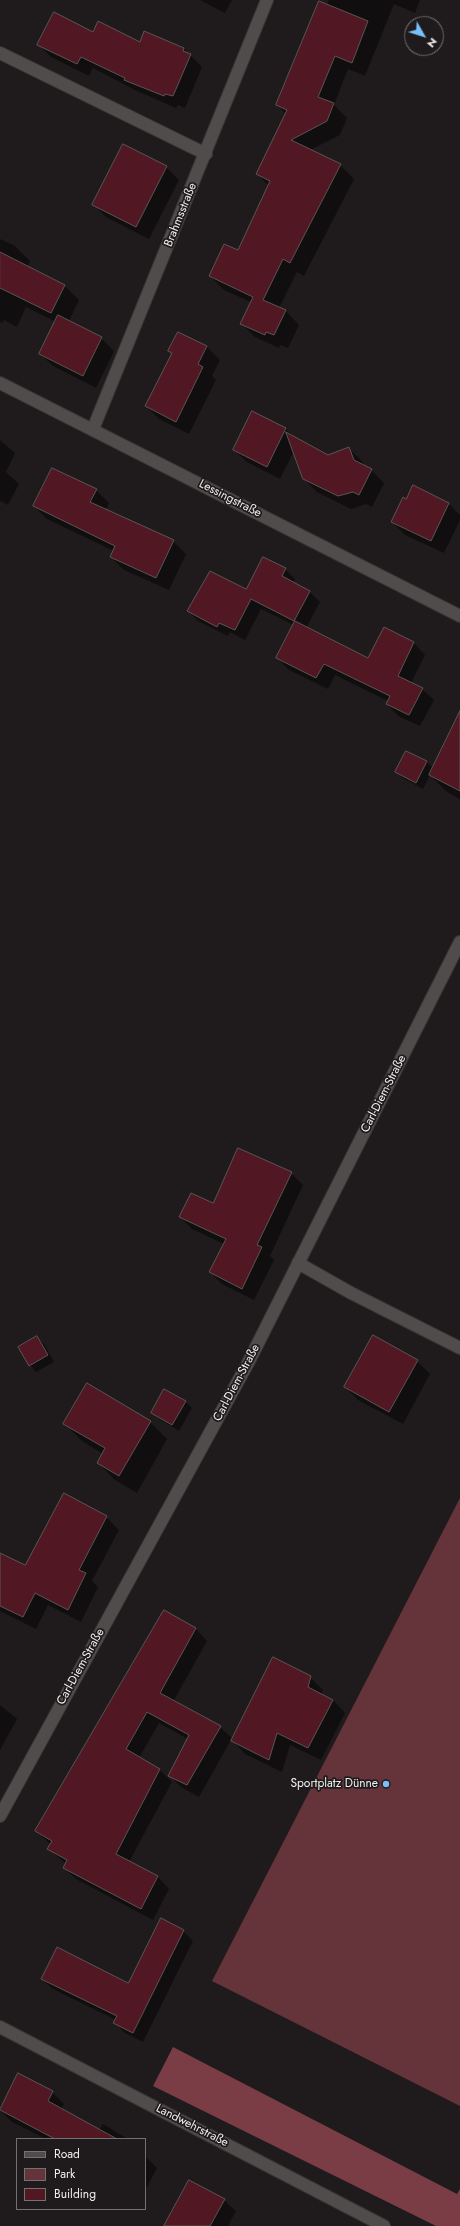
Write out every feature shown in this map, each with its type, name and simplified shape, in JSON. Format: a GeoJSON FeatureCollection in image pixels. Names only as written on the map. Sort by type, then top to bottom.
{"type":"FeatureCollection","features":[{"type":"Feature","properties":{"kind":"street","name":"Brahmsstraße"},"geometry":{"type":"LineString","coordinates":[[93,429],[268,0]]}},
{"type":"Feature","properties":{"kind":"street"},"geometry":{"type":"LineString","coordinates":[[0,53],[206,154]]}},
{"type":"Feature","properties":{"kind":"street","name":"Lessingstraße"},"geometry":{"type":"LineString","coordinates":[[0,383],[460,616]]}},
{"type":"Feature","properties":{"kind":"street","name":"Carl-Diem-Straße"},"geometry":{"type":"LineString","coordinates":[[0,1816],[248,1363],[460,942]]}},
{"type":"Feature","properties":{"kind":"street"},"geometry":{"type":"LineString","coordinates":[[298,1263],[351,1293],[460,1348]]}},
{"type":"Feature","properties":{"kind":"street","name":"Landwehrstraße"},"geometry":{"type":"LineString","coordinates":[[0,2027],[384,2226]]}},
{"type":"Feature","properties":{"kind":"green space","name":"Sportplatz Dünne"},"geometry":{"type":"Polygon","coordinates":[[[460,1498],[460,2106],[212,1981],[460,1498]]]}},
{"type":"Feature","properties":{"kind":"shaded area"},"geometry":{"type":"Polygon","coordinates":[[[173,2047],[457,2194],[460,2189],[460,2226],[436,2226],[153,2086],[173,2047]]]}},
{"type":"Feature","properties":{"kind":"building"},"geometry":{"type":"Polygon","coordinates":[[[319,1],[368,21],[352,63],[335,56],[318,97],[334,103],[327,121],[291,140],[341,164],[290,263],[283,259],[263,300],[286,310],[274,335],[266,332],[265,335],[240,324],[253,297],[209,276],[224,244],[238,250],[270,181],[256,174],[287,110],[276,105],[319,1]]]}},
{"type":"Feature","properties":{"kind":"building"},"geometry":{"type":"Polygon","coordinates":[[[54,12],[93,32],[98,21],[140,42],[144,31],[184,48],[183,51],[191,54],[173,96],[165,94],[164,96],[124,80],[125,78],[81,57],[77,64],[37,45],[54,12]]]}},
{"type":"Feature","properties":{"kind":"building"},"geometry":{"type":"Polygon","coordinates":[[[123,144],[167,166],[136,227],[92,205],[123,144]]]}},
{"type":"Feature","properties":{"kind":"building"},"geometry":{"type":"Polygon","coordinates":[[[0,252],[65,285],[51,313],[0,288],[0,252]]]}},
{"type":"Feature","properties":{"kind":"building"},"geometry":{"type":"Polygon","coordinates":[[[58,315],[102,337],[83,376],[39,354],[58,315]]]}},
{"type":"Feature","properties":{"kind":"building"},"geometry":{"type":"Polygon","coordinates":[[[178,332],[207,346],[198,364],[203,367],[176,422],[145,406],[172,353],[168,351],[178,332]]]}},
{"type":"Feature","properties":{"kind":"building"},"geometry":{"type":"Polygon","coordinates":[[[252,411],[286,428],[267,467],[233,450],[252,411]]]}},
{"type":"Feature","properties":{"kind":"building"},"geometry":{"type":"Polygon","coordinates":[[[286,432],[328,455],[349,447],[354,460],[372,469],[359,495],[353,492],[338,496],[303,479],[286,432]]]}},
{"type":"Feature","properties":{"kind":"building"},"geometry":{"type":"Polygon","coordinates":[[[52,468],[97,489],[90,502],[174,540],[156,578],[110,557],[115,546],[33,506],[52,468]]]}},
{"type":"Feature","properties":{"kind":"building"},"geometry":{"type":"Polygon","coordinates":[[[413,485],[449,503],[431,541],[391,522],[403,497],[406,499],[413,485]]]}},
{"type":"Feature","properties":{"kind":"building"},"geometry":{"type":"Polygon","coordinates":[[[263,557],[286,568],[282,576],[310,591],[294,621],[251,599],[235,630],[219,623],[217,627],[187,611],[210,571],[246,589],[263,557]]]}},
{"type":"Feature","properties":{"kind":"building"},"geometry":{"type":"Polygon","coordinates":[[[295,621],[368,658],[384,627],[414,642],[398,676],[423,688],[409,715],[386,704],[390,696],[324,664],[316,678],[276,658],[295,621]]]}},
{"type":"Feature","properties":{"kind":"building"},"geometry":{"type":"Polygon","coordinates":[[[460,711],[460,791],[429,775],[460,711]]]}},
{"type":"Feature","properties":{"kind":"building"},"geometry":{"type":"Polygon","coordinates":[[[406,751],[427,761],[416,783],[395,772],[406,751]]]}},
{"type":"Feature","properties":{"kind":"building"},"geometry":{"type":"Polygon","coordinates":[[[238,1148],[292,1172],[257,1245],[262,1247],[242,1289],[209,1272],[226,1239],[179,1217],[191,1193],[213,1203],[238,1148]]]}},
{"type":"Feature","properties":{"kind":"building"},"geometry":{"type":"Polygon","coordinates":[[[373,1335],[418,1360],[389,1412],[344,1387],[373,1335]]]}},
{"type":"Feature","properties":{"kind":"building"},"geometry":{"type":"Polygon","coordinates":[[[37,1336],[48,1355],[29,1366],[18,1347],[37,1336]]]}},
{"type":"Feature","properties":{"kind":"building"},"geometry":{"type":"Polygon","coordinates":[[[87,1383],[151,1421],[119,1476],[97,1463],[105,1448],[63,1424],[87,1383]]]}},
{"type":"Feature","properties":{"kind":"building"},"geometry":{"type":"Polygon","coordinates":[[[164,1389],[186,1401],[172,1425],[151,1413],[164,1389]]]}},
{"type":"Feature","properties":{"kind":"building"},"geometry":{"type":"Polygon","coordinates":[[[64,1493],[107,1516],[79,1570],[86,1573],[68,1610],[35,1593],[23,1617],[0,1606],[0,1553],[25,1565],[64,1493]]]}},
{"type":"Feature","properties":{"kind":"building"},"geometry":{"type":"Polygon","coordinates":[[[164,1610],[196,1628],[160,1693],[221,1726],[187,1785],[168,1776],[189,1735],[147,1712],[126,1749],[160,1769],[116,1854],[158,1876],[141,1909],[63,1868],[67,1860],[47,1849],[52,1841],[35,1831],[164,1610]]]}},
{"type":"Feature","properties":{"kind":"building"},"geometry":{"type":"Polygon","coordinates":[[[273,1657],[311,1676],[308,1687],[333,1700],[308,1748],[277,1733],[269,1760],[231,1741],[273,1657]]]}},
{"type":"Feature","properties":{"kind":"building"},"geometry":{"type":"Polygon","coordinates":[[[161,1918],[184,1930],[133,2033],[113,2023],[117,2016],[41,1979],[57,1947],[128,1983],[161,1918]]]}},
{"type":"Feature","properties":{"kind":"building"},"geometry":{"type":"Polygon","coordinates":[[[18,2073],[53,2091],[48,2101],[115,2138],[53,2138],[0,2110],[18,2073]]]}},
{"type":"Feature","properties":{"kind":"building"},"geometry":{"type":"Polygon","coordinates":[[[189,2180],[225,2199],[210,2226],[164,2226],[189,2180]]]}},
{"type":"Feature","properties":{"kind":"place","name":"Sportplatz Dünne"},"geometry":{"type":"Point","coordinates":[386,1784]}}]}
